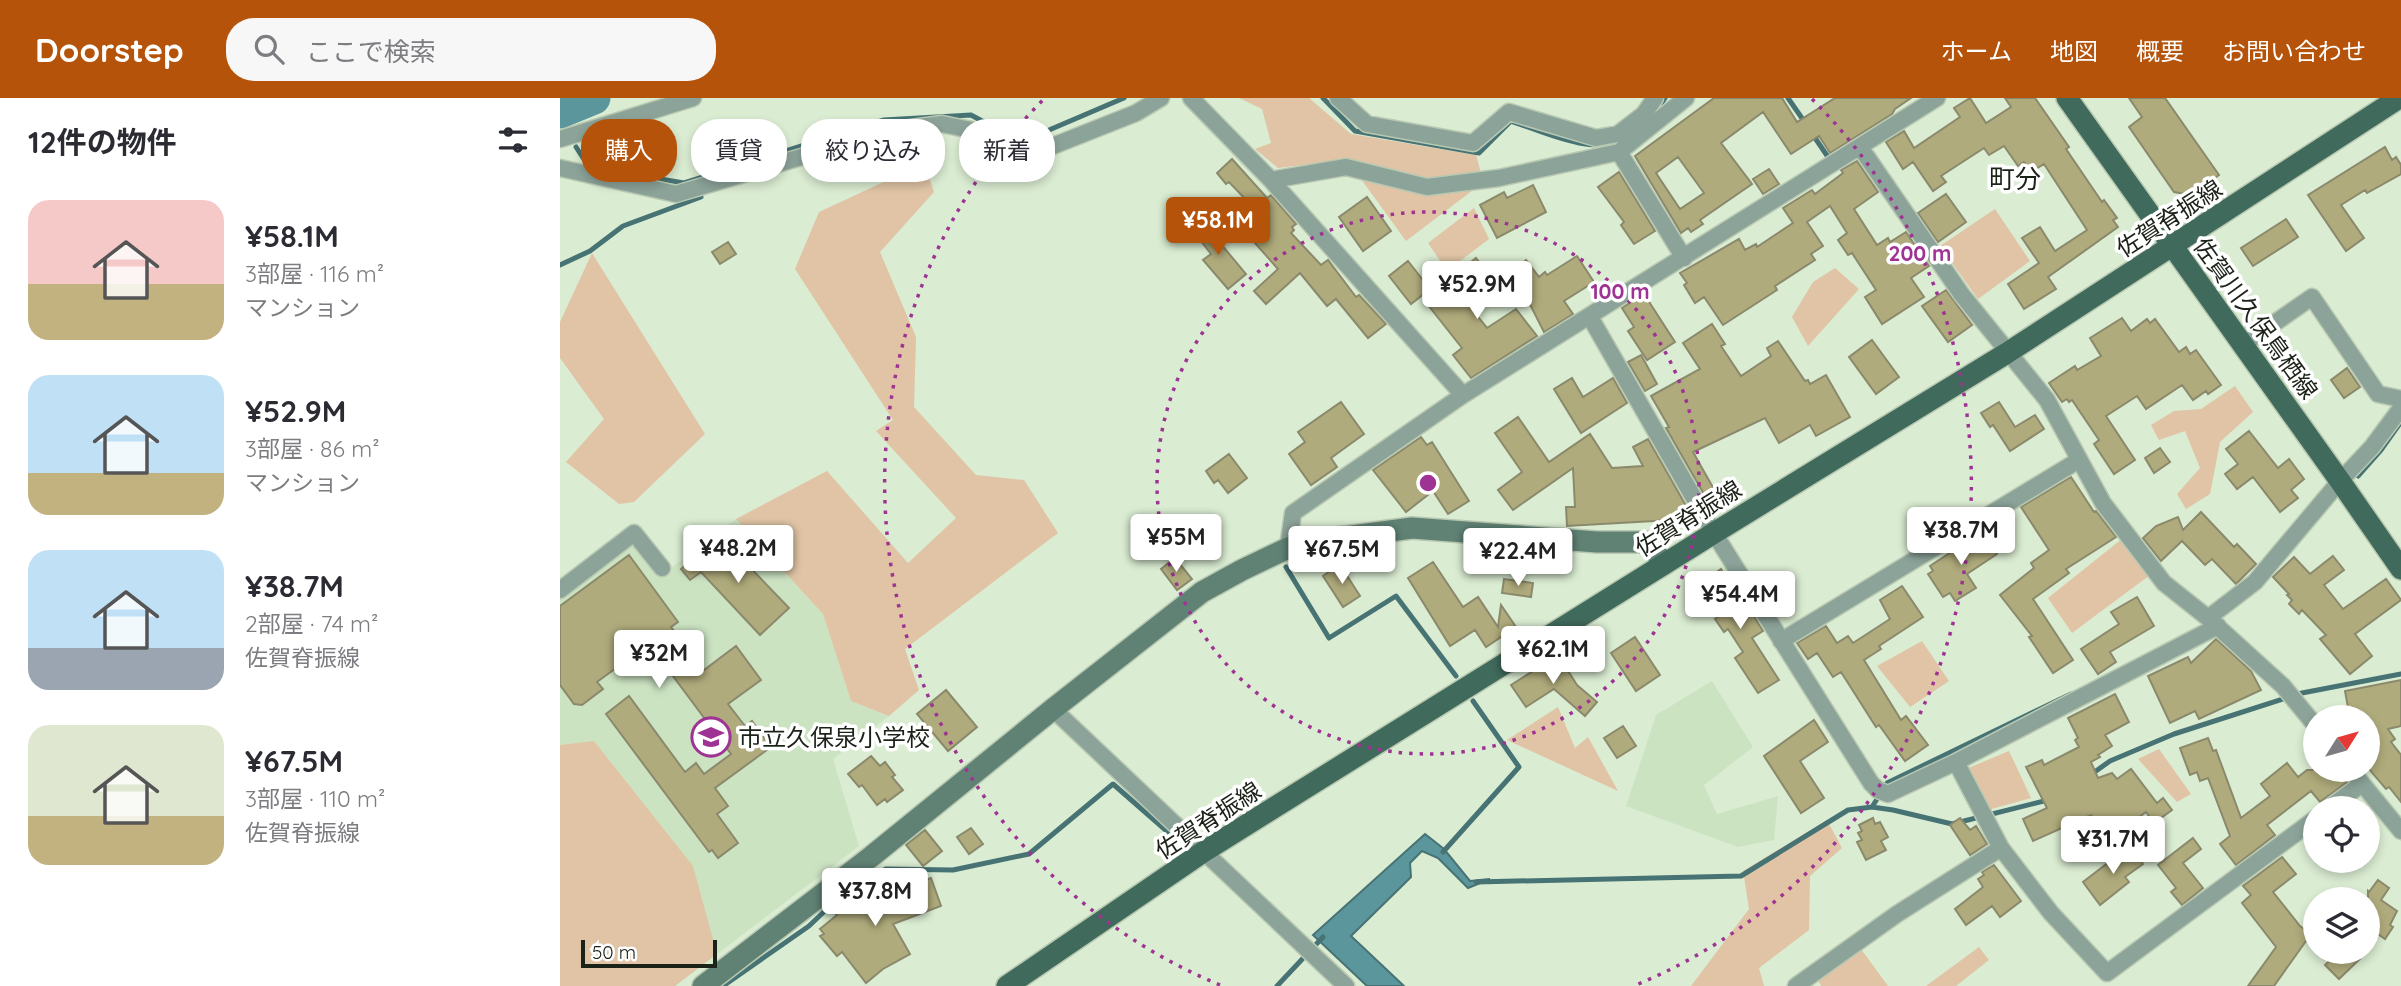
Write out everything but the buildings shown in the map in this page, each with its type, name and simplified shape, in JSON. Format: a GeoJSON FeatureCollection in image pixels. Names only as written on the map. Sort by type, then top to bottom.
{"type":"FeatureCollection","features":[{"type":"Feature","properties":{"kind":"main road","name":"佐賀川久保鳥栖線"},"geometry":{"type":"LineString","coordinates":[[2067,98],[2401,569]]}},
{"type":"Feature","properties":{"kind":"main road","name":"佐賀脊振線"},"geometry":{"type":"LineString","coordinates":[[1007,986],[1203,852],[2007,353],[2399,98]]}},
{"type":"Feature","properties":{"kind":"street"},"geometry":{"type":"LineString","coordinates":[[560,139],[693,98]]}},
{"type":"Feature","properties":{"kind":"street"},"geometry":{"type":"LineString","coordinates":[[560,168],[676,194],[889,131],[942,124],[971,130],[1009,157],[1026,157],[1136,113],[1161,98]]}},
{"type":"Feature","properties":{"kind":"street"},"geometry":{"type":"LineString","coordinates":[[1191,98],[1271,180],[1463,395]]}},
{"type":"Feature","properties":{"kind":"street"},"geometry":{"type":"LineString","coordinates":[[1338,98],[1367,124],[1472,143],[1509,112],[1596,138],[1618,134],[1644,114],[1655,98]]}},
{"type":"Feature","properties":{"kind":"street"},"geometry":{"type":"LineString","coordinates":[[1271,180],[1346,167],[1427,187],[1499,178],[1619,152],[1686,98]]}},
{"type":"Feature","properties":{"kind":"street"},"geometry":{"type":"LineString","coordinates":[[1288,548],[1293,513],[1463,395],[1937,98]]}},
{"type":"Feature","properties":{"kind":"street"},"geometry":{"type":"LineString","coordinates":[[1860,147],[1962,295],[2047,400],[2103,503],[2164,583],[2213,622],[2283,686],[2303,710]]}},
{"type":"Feature","properties":{"kind":"street"},"geometry":{"type":"LineString","coordinates":[[1619,152],[1684,258]]}},
{"type":"Feature","properties":{"kind":"street"},"geometry":{"type":"LineString","coordinates":[[2243,345],[2312,297],[2378,394],[2401,399]]}},
{"type":"Feature","properties":{"kind":"street"},"geometry":{"type":"LineString","coordinates":[[1590,317],[1714,533],[1871,783],[1883,792],[1956,762],[2213,622],[2255,582],[2372,447],[2401,408]]}},
{"type":"Feature","properties":{"kind":"street"},"geometry":{"type":"LineString","coordinates":[[1782,641],[2079,460]]}},
{"type":"Feature","properties":{"kind":"street"},"geometry":{"type":"LineString","coordinates":[[703,986],[872,856],[1202,592],[1242,569],[1288,548],[1322,540],[1412,528],[1597,542],[1645,542],[1650,544],[1664,564]]}},
{"type":"Feature","properties":{"kind":"street"},"geometry":{"type":"LineString","coordinates":[[560,590],[634,533],[662,568]]}},
{"type":"Feature","properties":{"kind":"street"},"geometry":{"type":"LineString","coordinates":[[1053,709],[1346,986]]}},
{"type":"Feature","properties":{"kind":"street"},"geometry":{"type":"LineString","coordinates":[[1956,762],[2001,848],[2051,913],[2107,973],[2303,828]]}},
{"type":"Feature","properties":{"kind":"street"},"geometry":{"type":"LineString","coordinates":[[2346,796],[2362,784],[2401,831]]}},
{"type":"Feature","properties":{"kind":"street"},"geometry":{"type":"LineString","coordinates":[[1796,986],[1897,914],[2001,848]]}},
{"type":"Feature","properties":{"kind":"shaded area"},"geometry":{"type":"Polygon","coordinates":[[[1239,98],[1309,98],[1351,134],[1476,155],[1481,173],[1429,183],[1343,160],[1278,168],[1255,149],[1271,143],[1262,109],[1239,98]]]}},
{"type":"Feature","properties":{"kind":"shaded area"},"geometry":{"type":"Polygon","coordinates":[[[1361,179],[1428,194],[1477,187],[1406,241],[1361,179]]]}},
{"type":"Feature","properties":{"kind":"shaded area"},"geometry":{"type":"Polygon","coordinates":[[[884,182],[931,182],[934,192],[880,252],[916,337],[914,407],[976,475],[1024,480],[1058,533],[905,649],[919,690],[889,716],[851,701],[823,614],[736,519],[827,471],[908,563],[956,518],[876,431],[893,420],[795,269],[819,212],[884,182]]]}},
{"type":"Feature","properties":{"kind":"shaded area"},"geometry":{"type":"Polygon","coordinates":[[[1474,208],[1489,239],[1447,271],[1428,243],[1474,208]]]}},
{"type":"Feature","properties":{"kind":"shaded area"},"geometry":{"type":"Polygon","coordinates":[[[1995,209],[2030,261],[1978,299],[1940,246],[1995,209]]]}},
{"type":"Feature","properties":{"kind":"shaded area"},"geometry":{"type":"Polygon","coordinates":[[[592,253],[705,434],[634,502],[619,504],[566,462],[604,419],[560,358],[560,322],[592,253]]]}},
{"type":"Feature","properties":{"kind":"shaded area"},"geometry":{"type":"Polygon","coordinates":[[[1835,268],[1859,289],[1808,346],[1792,317],[1813,282],[1835,268]]]}},
{"type":"Feature","properties":{"kind":"shaded area"},"geometry":{"type":"Polygon","coordinates":[[[2235,386],[2253,412],[2220,442],[2210,494],[2186,509],[2177,494],[2200,468],[2185,431],[2159,440],[2151,425],[2174,411],[2201,409],[2235,386]]]}},
{"type":"Feature","properties":{"kind":"shaded area","name":"市立久保泉小学校"},"geometry":{"type":"Polygon","coordinates":[[[736,519],[823,614],[851,701],[889,716],[833,759],[859,846],[675,986],[560,986],[560,596],[632,540],[662,575],[736,519]]]}},
{"type":"Feature","properties":{"kind":"shaded area"},"geometry":{"type":"Polygon","coordinates":[[[2123,538],[2150,575],[2072,633],[2048,598],[2123,538]]]}},
{"type":"Feature","properties":{"kind":"shaded area"},"geometry":{"type":"Polygon","coordinates":[[[1922,641],[1949,681],[1910,707],[1877,666],[1922,641]]]}},
{"type":"Feature","properties":{"kind":"shaded area"},"geometry":{"type":"Polygon","coordinates":[[[1712,681],[1753,747],[1704,785],[1717,814],[1778,796],[1774,840],[1738,847],[1626,806],[1656,715],[1712,681]]]}},
{"type":"Feature","properties":{"kind":"shaded area"},"geometry":{"type":"Polygon","coordinates":[[[1558,707],[1575,748],[1588,737],[1618,791],[1507,740],[1558,707]]]}},
{"type":"Feature","properties":{"kind":"shaded area"},"geometry":{"type":"Polygon","coordinates":[[[594,741],[693,866],[717,954],[675,986],[560,986],[560,745],[594,741]]]}},
{"type":"Feature","properties":{"kind":"shaded area"},"geometry":{"type":"Polygon","coordinates":[[[2159,749],[2191,794],[2177,802],[2138,759],[2159,749]]]}},
{"type":"Feature","properties":{"kind":"shaded area"},"geometry":{"type":"Polygon","coordinates":[[[2009,751],[2031,798],[1988,810],[1966,769],[2009,751]]]}},
{"type":"Feature","properties":{"kind":"shaded area"},"geometry":{"type":"Polygon","coordinates":[[[1827,820],[1842,848],[1810,876],[1809,930],[1759,968],[1764,986],[1691,986],[1749,909],[1743,871],[1827,820]]]}},
{"type":"Feature","properties":{"kind":"shaded area"},"geometry":{"type":"Polygon","coordinates":[[[1979,947],[1989,960],[1956,986],[1926,986],[1979,947]]]}},
{"type":"Feature","properties":{"kind":"shaded area"},"geometry":{"type":"Polygon","coordinates":[[[1861,949],[1888,986],[1821,986],[1818,980],[1861,949]]]}},
{"type":"Feature","properties":{"kind":"water"},"geometry":{"type":"Polygon","coordinates":[[[1425,834],[1444,849],[1470,881],[1490,879],[1468,888],[1438,858],[1422,851],[1410,863],[1411,877],[1351,936],[1404,986],[1367,986],[1313,935],[1425,834]]]}},
{"type":"Feature","properties":{"kind":"waterway"},"geometry":{"type":"LineString","coordinates":[[560,112],[594,98]]}},
{"type":"Feature","properties":{"kind":"waterway"},"geometry":{"type":"LineString","coordinates":[[576,147],[589,167],[684,183],[884,120],[971,115],[1021,142],[1124,98]]}},
{"type":"Feature","properties":{"kind":"waterway"},"geometry":{"type":"LineString","coordinates":[[1323,98],[1355,131],[1479,153],[1511,121],[1584,144],[1612,143],[1623,138]]}},
{"type":"Feature","properties":{"kind":"waterway"},"geometry":{"type":"LineString","coordinates":[[1653,115],[1665,98]]}},
{"type":"Feature","properties":{"kind":"waterway"},"geometry":{"type":"LineString","coordinates":[[1788,98],[1806,124]]}},
{"type":"Feature","properties":{"kind":"waterway"},"geometry":{"type":"LineString","coordinates":[[1811,132],[1828,157]]}},
{"type":"Feature","properties":{"kind":"waterway"},"geometry":{"type":"LineString","coordinates":[[560,265],[590,251],[623,226],[701,197]]}},
{"type":"Feature","properties":{"kind":"waterway"},"geometry":{"type":"LineString","coordinates":[[2358,476],[2401,422]]}},
{"type":"Feature","properties":{"kind":"waterway"},"geometry":{"type":"LineString","coordinates":[[1286,567],[1329,638],[1396,596],[1456,676]]}},
{"type":"Feature","properties":{"kind":"waterway"},"geometry":{"type":"LineString","coordinates":[[2089,776],[2110,761],[2174,734],[2302,693],[2401,674]]}},
{"type":"Feature","properties":{"kind":"waterway"},"geometry":{"type":"LineString","coordinates":[[1872,807],[1887,783],[2071,694]]}},
{"type":"Feature","properties":{"kind":"waterway"},"geometry":{"type":"LineString","coordinates":[[1443,852],[1519,767],[1473,701]]}},
{"type":"Feature","properties":{"kind":"waterway"},"geometry":{"type":"LineString","coordinates":[[723,986],[809,926],[852,885],[886,869],[953,870],[1029,854],[1113,784],[1177,840]]}},
{"type":"Feature","properties":{"kind":"waterway"},"geometry":{"type":"LineString","coordinates":[[1476,882],[1741,876],[1848,810],[1872,807],[1952,824],[2048,800]]}},
{"type":"Feature","properties":{"kind":"waterway"},"geometry":{"type":"LineString","coordinates":[[1277,986],[1323,937]]}},
{"type":"Feature","properties":{"kind":"place","name":"市立久保泉小学校"},"geometry":{"type":"Point","coordinates":[711,737]}},
{"type":"Feature","properties":{"kind":"district","name":"町分"},"geometry":{"type":"Point","coordinates":[2015,178]}}]}
